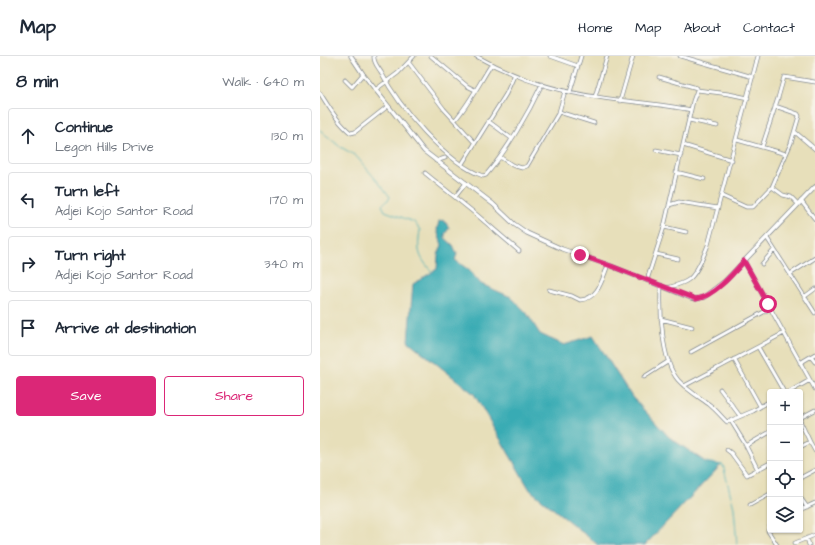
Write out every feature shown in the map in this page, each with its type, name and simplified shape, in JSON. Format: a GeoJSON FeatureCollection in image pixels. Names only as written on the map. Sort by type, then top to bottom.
{"type":"FeatureCollection","features":[{"type":"Feature","properties":{"kind":"street"},"geometry":{"type":"LineString","coordinates":[[351,56],[363,74],[422,148],[436,161],[466,183],[527,233],[562,249],[608,265],[691,298],[700,298],[708,295],[723,283],[815,187]]}},
{"type":"Feature","properties":{"kind":"street"},"geometry":{"type":"LineString","coordinates":[[374,56],[374,61],[386,82],[421,128],[449,155],[480,175],[486,175],[500,157],[542,84]]}},
{"type":"Feature","properties":{"kind":"street"},"geometry":{"type":"LineString","coordinates":[[376,90],[409,63],[414,56]]}},
{"type":"Feature","properties":{"kind":"street"},"geometry":{"type":"LineString","coordinates":[[431,56],[467,86],[475,90]]}},
{"type":"Feature","properties":{"kind":"street"},"geometry":{"type":"LineString","coordinates":[[476,56],[514,76],[565,91],[620,101],[691,110]]}},
{"type":"Feature","properties":{"kind":"street"},"geometry":{"type":"LineString","coordinates":[[550,56],[578,66]]}},
{"type":"Feature","properties":{"kind":"street"},"geometry":{"type":"LineString","coordinates":[[570,92],[581,56]]}},
{"type":"Feature","properties":{"kind":"street"},"geometry":{"type":"LineString","coordinates":[[595,97],[607,56]]}},
{"type":"Feature","properties":{"kind":"street"},"geometry":{"type":"LineString","coordinates":[[620,101],[633,56]]}},
{"type":"Feature","properties":{"kind":"street"},"geometry":{"type":"LineString","coordinates":[[680,56],[752,77]]}},
{"type":"Feature","properties":{"kind":"street"},"geometry":{"type":"LineString","coordinates":[[667,288],[683,283],[693,275],[708,245],[732,160],[758,56]]}},
{"type":"Feature","properties":{"kind":"street"},"geometry":{"type":"LineString","coordinates":[[409,63],[444,110],[475,143]]}},
{"type":"Feature","properties":{"kind":"street"},"geometry":{"type":"LineString","coordinates":[[455,120],[467,105],[491,65]]}},
{"type":"Feature","properties":{"kind":"street"},"geometry":{"type":"LineString","coordinates":[[345,80],[352,87],[363,74]]}},
{"type":"Feature","properties":{"kind":"street"},"geometry":{"type":"LineString","coordinates":[[462,164],[506,94],[514,76]]}},
{"type":"Feature","properties":{"kind":"street"},"geometry":{"type":"LineString","coordinates":[[659,77],[697,88],[697,90],[748,98]]}},
{"type":"Feature","properties":{"kind":"street"},"geometry":{"type":"LineString","coordinates":[[762,147],[784,77],[815,82]]}},
{"type":"Feature","properties":{"kind":"street"},"geometry":{"type":"LineString","coordinates":[[647,280],[664,227],[676,172],[697,90]]}},
{"type":"Feature","properties":{"kind":"street"},"geometry":{"type":"LineString","coordinates":[[500,157],[512,165],[522,168],[527,166],[559,112],[565,91]]}},
{"type":"Feature","properties":{"kind":"street"},"geometry":{"type":"LineString","coordinates":[[320,93],[345,129],[351,133],[355,132],[388,106]]}},
{"type":"Feature","properties":{"kind":"street"},"geometry":{"type":"LineString","coordinates":[[722,196],[746,207],[753,207],[772,187],[795,132],[798,115],[775,106]]}},
{"type":"Feature","properties":{"kind":"street"},"geometry":{"type":"LineString","coordinates":[[559,112],[594,123]]}},
{"type":"Feature","properties":{"kind":"street"},"geometry":{"type":"LineString","coordinates":[[689,120],[717,126]]}},
{"type":"Feature","properties":{"kind":"street"},"geometry":{"type":"LineString","coordinates":[[488,121],[511,138]]}},
{"type":"Feature","properties":{"kind":"street"},"geometry":{"type":"LineString","coordinates":[[795,132],[815,148]]}},
{"type":"Feature","properties":{"kind":"street"},"geometry":{"type":"LineString","coordinates":[[737,140],[786,154]]}},
{"type":"Feature","properties":{"kind":"street"},"geometry":{"type":"LineString","coordinates":[[683,145],[732,160]]}},
{"type":"Feature","properties":{"kind":"street"},"geometry":{"type":"LineString","coordinates":[[656,150],[681,155]]}},
{"type":"Feature","properties":{"kind":"street"},"geometry":{"type":"LineString","coordinates":[[436,161],[445,158]]}},
{"type":"Feature","properties":{"kind":"street"},"geometry":{"type":"LineString","coordinates":[[676,172],[704,179]]}},
{"type":"Feature","properties":{"kind":"street"},"geometry":{"type":"LineString","coordinates":[[425,173],[519,251]]}},
{"type":"Feature","properties":{"kind":"street"},"geometry":{"type":"LineString","coordinates":[[455,197],[466,183]]}},
{"type":"Feature","properties":{"kind":"street"},"geometry":{"type":"LineString","coordinates":[[772,187],[800,203],[815,219]]}},
{"type":"Feature","properties":{"kind":"street"},"geometry":{"type":"LineString","coordinates":[[669,205],[679,202],[718,208]]}},
{"type":"Feature","properties":{"kind":"street"},"geometry":{"type":"LineString","coordinates":[[664,227],[686,232]]}},
{"type":"Feature","properties":{"kind":"street"},"geometry":{"type":"LineString","coordinates":[[767,238],[815,313]]}},
{"type":"Feature","properties":{"kind":"street"},"geometry":{"type":"LineString","coordinates":[[762,264],[774,250]]}},
{"type":"Feature","properties":{"kind":"street"},"geometry":{"type":"LineString","coordinates":[[656,254],[678,259]]}},
{"type":"Feature","properties":{"kind":"street"},"geometry":{"type":"LineString","coordinates":[[790,274],[815,258]]}},
{"type":"Feature","properties":{"kind":"street"},"geometry":{"type":"LineString","coordinates":[[744,261],[815,390]]}},
{"type":"Feature","properties":{"kind":"street"},"geometry":{"type":"LineString","coordinates":[[549,290],[580,300],[591,297],[596,293],[608,265]]}},
{"type":"Feature","properties":{"kind":"street"},"geometry":{"type":"LineString","coordinates":[[661,286],[661,319],[669,361],[675,375],[684,386],[714,408],[727,422],[753,411],[767,402]]}},
{"type":"Feature","properties":{"kind":"street"},"geometry":{"type":"LineString","coordinates":[[804,297],[815,289]]}},
{"type":"Feature","properties":{"kind":"street"},"geometry":{"type":"LineString","coordinates":[[691,352],[771,308]]}},
{"type":"Feature","properties":{"kind":"street"},"geometry":{"type":"LineString","coordinates":[[661,319],[692,327]]}},
{"type":"Feature","properties":{"kind":"street"},"geometry":{"type":"LineString","coordinates":[[684,386],[784,333]]}},
{"type":"Feature","properties":{"kind":"street"},"geometry":{"type":"LineString","coordinates":[[758,347],[782,389]]}},
{"type":"Feature","properties":{"kind":"street"},"geometry":{"type":"LineString","coordinates":[[800,363],[815,354]]}},
{"type":"Feature","properties":{"kind":"street"},"geometry":{"type":"LineString","coordinates":[[811,357],[815,362]]}},
{"type":"Feature","properties":{"kind":"street"},"geometry":{"type":"LineString","coordinates":[[734,359],[760,406]]}},
{"type":"Feature","properties":{"kind":"street"},"geometry":{"type":"LineString","coordinates":[[644,377],[669,361]]}},
{"type":"Feature","properties":{"kind":"street"},"geometry":{"type":"LineString","coordinates":[[794,389],[810,380]]}},
{"type":"Feature","properties":{"kind":"street"},"geometry":{"type":"LineString","coordinates":[[720,389],[740,416]]}},
{"type":"Feature","properties":{"kind":"street"},"geometry":{"type":"LineString","coordinates":[[803,418],[815,410]]}},
{"type":"Feature","properties":{"kind":"street"},"geometry":{"type":"LineString","coordinates":[[731,421],[758,470]]}},
{"type":"Feature","properties":{"kind":"street"},"geometry":{"type":"LineString","coordinates":[[802,425],[815,451]]}},
{"type":"Feature","properties":{"kind":"street"},"geometry":{"type":"LineString","coordinates":[[746,446],[767,434]]}},
{"type":"Feature","properties":{"kind":"street"},"geometry":{"type":"LineString","coordinates":[[803,446],[810,442]]}},
{"type":"Feature","properties":{"kind":"street"},"geometry":{"type":"LineString","coordinates":[[727,450],[731,452],[747,475],[767,465]]}},
{"type":"Feature","properties":{"kind":"street"},"geometry":{"type":"LineString","coordinates":[[803,476],[815,470]]}},
{"type":"Feature","properties":{"kind":"street"},"geometry":{"type":"LineString","coordinates":[[750,505],[767,496]]}},
{"type":"Feature","properties":{"kind":"street"},"geometry":{"type":"LineString","coordinates":[[803,501],[807,507]]}},
{"type":"Feature","properties":{"kind":"street"},"geometry":{"type":"LineString","coordinates":[[803,509],[815,503]]}},
{"type":"Feature","properties":{"kind":"street"},"geometry":{"type":"LineString","coordinates":[[769,533],[776,545]]}},
{"type":"Feature","properties":{"kind":"street"},"geometry":{"type":"LineString","coordinates":[[795,543],[815,535]]}},
{"type":"Feature","properties":{"kind":"street"},"geometry":{"type":"LineString","coordinates":[[807,538],[809,545]]}},
{"type":"Feature","properties":{"kind":"water"},"geometry":{"type":"Polygon","coordinates":[[[444,220],[449,228],[445,234],[445,238],[453,245],[457,254],[455,260],[469,270],[481,284],[511,297],[526,312],[540,334],[564,345],[593,336],[632,397],[669,437],[707,463],[721,465],[645,545],[598,545],[530,490],[474,394],[408,341],[413,284],[437,269],[438,255],[442,245],[437,230],[439,221],[444,220]]]}},
{"type":"Feature","properties":{"kind":"waterway"},"geometry":{"type":"LineString","coordinates":[[320,130],[339,146],[356,156],[384,189],[390,197],[382,205],[385,211],[414,222],[420,230],[419,248],[421,257],[432,272]]}},
{"type":"Feature","properties":{"kind":"waterway"},"geometry":{"type":"LineString","coordinates":[[706,462],[723,465],[734,508],[737,545]]}},
{"type":"Feature","properties":{"kind":"route"},"geometry":{"type":"LineString","coordinates":[[580,255],[696,299],[711,293],[736,271],[744,261],[768,304]]}}]}
